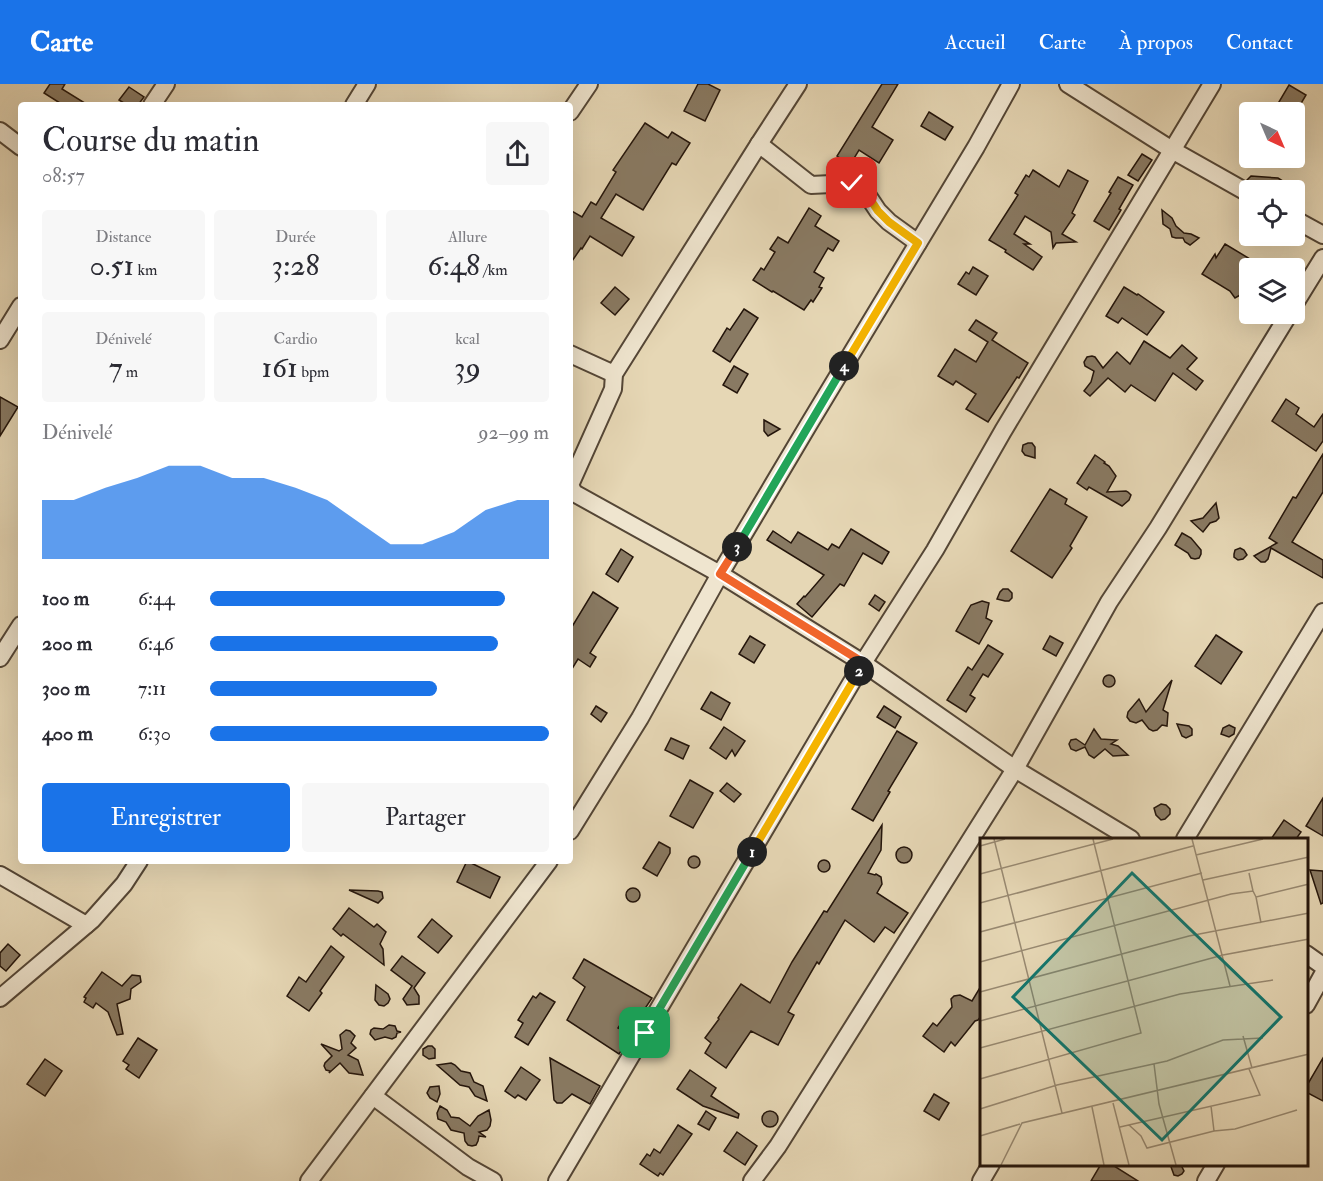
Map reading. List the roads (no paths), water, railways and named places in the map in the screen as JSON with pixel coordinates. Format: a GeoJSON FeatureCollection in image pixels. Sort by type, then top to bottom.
{"type":"FeatureCollection","features":[{"type":"Feature","properties":{"kind":"street"},"geometry":{"type":"LineString","coordinates":[[154,102],[166,84]]}},
{"type":"Feature","properties":{"kind":"street"},"geometry":{"type":"LineString","coordinates":[[356,102],[366,84]]}},
{"type":"Feature","properties":{"kind":"street"},"geometry":{"type":"LineString","coordinates":[[573,108],[589,84]]}},
{"type":"Feature","properties":{"kind":"street"},"geometry":{"type":"LineString","coordinates":[[573,478],[613,389],[614,374],[798,84]]}},
{"type":"Feature","properties":{"kind":"street"},"geometry":{"type":"LineString","coordinates":[[573,826],[640,718],[720,574],[976,147],[1011,84]]}},
{"type":"Feature","properties":{"kind":"street"},"geometry":{"type":"LineString","coordinates":[[1068,84],[1172,150],[1239,188]]}},
{"type":"Feature","properties":{"kind":"street"},"geometry":{"type":"LineString","coordinates":[[557,1181],[864,663],[935,550],[1212,84]]}},
{"type":"Feature","properties":{"kind":"street"},"geometry":{"type":"LineString","coordinates":[[0,131],[18,145]]}},
{"type":"Feature","properties":{"kind":"street"},"geometry":{"type":"LineString","coordinates":[[759,144],[811,184],[852,183],[864,190],[883,217],[918,243]]}},
{"type":"Feature","properties":{"kind":"street"},"geometry":{"type":"LineString","coordinates":[[1305,225],[1323,235]]}},
{"type":"Feature","properties":{"kind":"street"},"geometry":{"type":"LineString","coordinates":[[1305,287],[1323,258]]}},
{"type":"Feature","properties":{"kind":"street"},"geometry":{"type":"LineString","coordinates":[[0,340],[18,311]]}},
{"type":"Feature","properties":{"kind":"street"},"geometry":{"type":"LineString","coordinates":[[752,1181],[778,1146],[1015,769],[1109,602],[1158,528],[1283,324]]}},
{"type":"Feature","properties":{"kind":"street"},"geometry":{"type":"LineString","coordinates":[[573,355],[614,374]]}},
{"type":"Feature","properties":{"kind":"street"},"geometry":{"type":"LineString","coordinates":[[573,491],[720,574],[864,663],[1015,769],[1129,838]]}},
{"type":"Feature","properties":{"kind":"street"},"geometry":{"type":"LineString","coordinates":[[1186,838],[1323,612]]}},
{"type":"Feature","properties":{"kind":"street"},"geometry":{"type":"LineString","coordinates":[[0,658],[18,630]]}},
{"type":"Feature","properties":{"kind":"street"},"geometry":{"type":"LineString","coordinates":[[0,998],[86,925],[124,884],[137,864]]}},
{"type":"Feature","properties":{"kind":"street"},"geometry":{"type":"LineString","coordinates":[[309,1181],[547,864]]}},
{"type":"Feature","properties":{"kind":"street"},"geometry":{"type":"LineString","coordinates":[[0,875],[86,925]]}},
{"type":"Feature","properties":{"kind":"street"},"geometry":{"type":"LineString","coordinates":[[1308,955],[1323,966]]}},
{"type":"Feature","properties":{"kind":"street"},"geometry":{"type":"LineString","coordinates":[[1308,1001],[1323,974]]}},
{"type":"Feature","properties":{"kind":"street"},"geometry":{"type":"LineString","coordinates":[[373,1096],[468,1167],[493,1181]]}},
{"type":"Feature","properties":{"kind":"street"},"geometry":{"type":"LineString","coordinates":[[981,1181],[990,1166]]}},
{"type":"Feature","properties":{"kind":"street"},"geometry":{"type":"LineString","coordinates":[[1206,1181],[1215,1166]]}}]}
